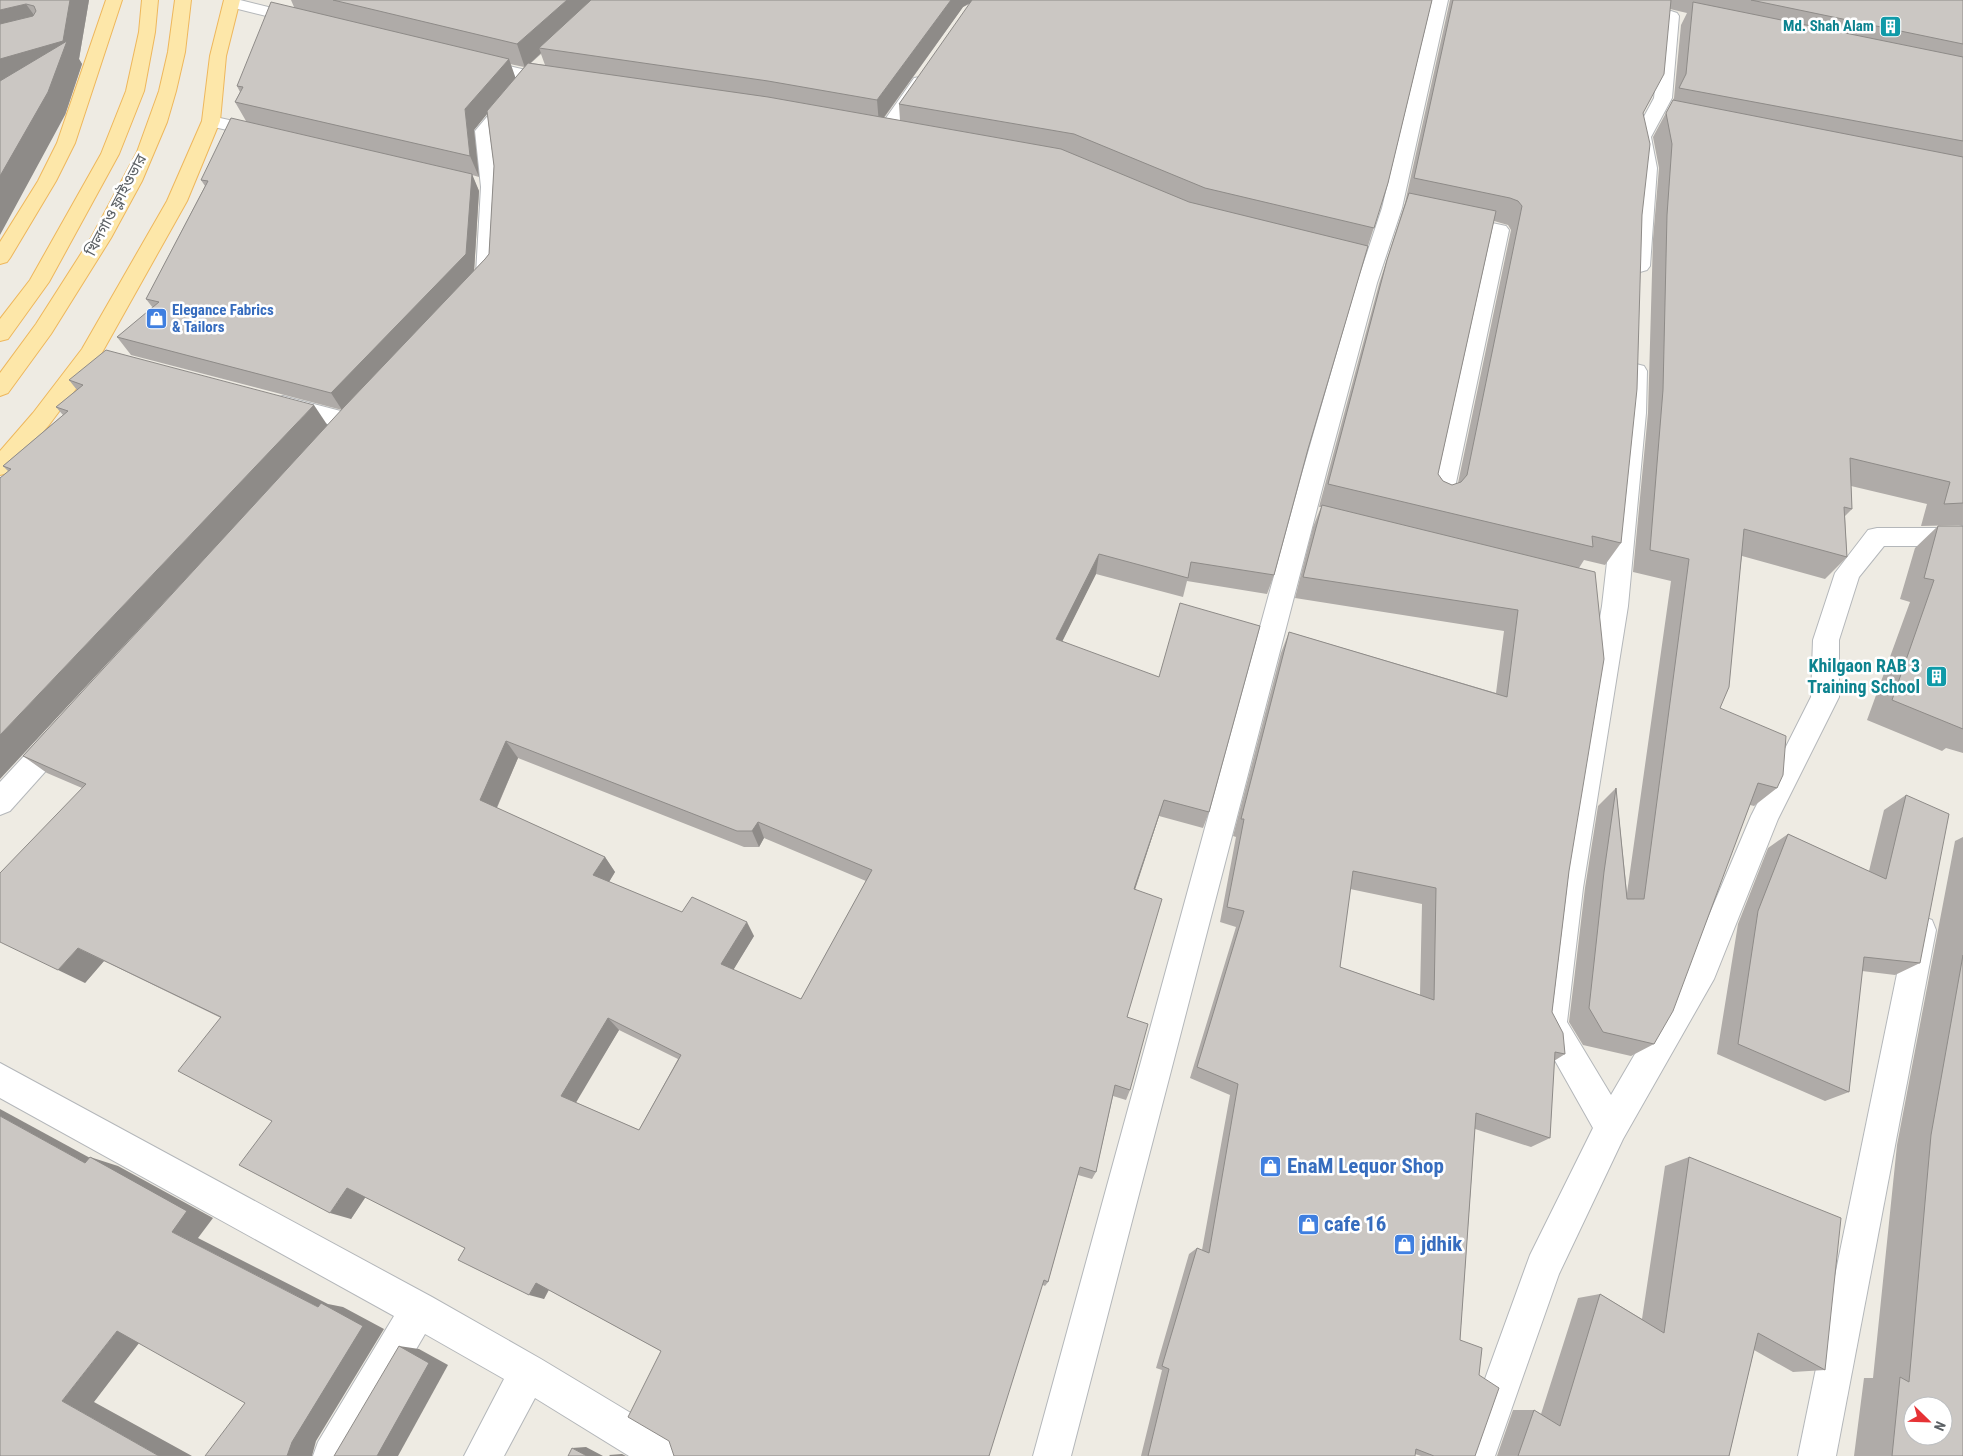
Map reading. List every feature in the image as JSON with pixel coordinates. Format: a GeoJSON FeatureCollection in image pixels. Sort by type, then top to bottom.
{"type":"FeatureCollection","features":[{"type":"Feature","properties":{"kind":"main road"},"geometry":{"type":"LineString","coordinates":[[0,258],[37,198],[66,143],[114,0]]}},
{"type":"Feature","properties":{"kind":"main road","name":"খিলগাও ফ্লাইওভার"},"geometry":{"type":"LineString","coordinates":[[0,334],[39,282],[110,154],[135,91],[147,32],[150,0]]}},
{"type":"Feature","properties":{"kind":"main road","name":"খিলগাও ফ্লাইওভার"},"geometry":{"type":"LineString","coordinates":[[0,388],[46,326],[78,276],[136,172],[154,132],[173,69],[183,0]]}},
{"type":"Feature","properties":{"kind":"main road"},"geometry":{"type":"LineString","coordinates":[[0,467],[41,419],[100,356],[177,201],[211,121],[218,56],[232,2]]}},
{"type":"Feature","properties":{"kind":"street"},"geometry":{"type":"LineString","coordinates":[[232,2],[318,24]]}},
{"type":"Feature","properties":{"kind":"street"},"geometry":{"type":"LineString","coordinates":[[1052,1456],[1313,516],[1364,259],[1402,210],[1432,8]]}},
{"type":"Feature","properties":{"kind":"street"},"geometry":{"type":"LineString","coordinates":[[1639,287],[1641,239],[1648,168],[1642,138],[1664,118],[1663,98],[1671,17]]}},
{"type":"Feature","properties":{"kind":"street"},"geometry":{"type":"LineString","coordinates":[[460,303],[486,275],[491,187],[484,131],[530,76],[550,57]]}},
{"type":"Feature","properties":{"kind":"street"},"geometry":{"type":"LineString","coordinates":[[463,59],[530,76],[570,81]]}},
{"type":"Feature","properties":{"kind":"street"},"geometry":{"type":"LineString","coordinates":[[885,132],[931,67]]}},
{"type":"Feature","properties":{"kind":"street"},"geometry":{"type":"LineString","coordinates":[[211,121],[279,137]]}},
{"type":"Feature","properties":{"kind":"street"},"geometry":{"type":"LineString","coordinates":[[866,129],[904,136]]}},
{"type":"Feature","properties":{"kind":"street"},"geometry":{"type":"LineString","coordinates":[[472,182],[491,187]]}},
{"type":"Feature","properties":{"kind":"street"},"geometry":{"type":"LineString","coordinates":[[1441,218],[1499,230],[1442,497]]}},
{"type":"Feature","properties":{"kind":"street"},"geometry":{"type":"LineString","coordinates":[[1611,1127],[1551,1025],[1607,588],[1635,412],[1637,345]]}},
{"type":"Feature","properties":{"kind":"street"},"geometry":{"type":"LineString","coordinates":[[262,399],[354,414],[314,458]]}},
{"type":"Feature","properties":{"kind":"street"},"geometry":{"type":"LineString","coordinates":[[1476,1456],[1543,1268],[1611,1127],[1703,968],[1765,816],[1825,697],[1826,640],[1848,573],[1877,538],[1955,537],[1963,535]]}},
{"type":"Feature","properties":{"kind":"street"},"geometry":{"type":"LineString","coordinates":[[0,802],[74,721]]}},
{"type":"Feature","properties":{"kind":"street"},"geometry":{"type":"LineString","coordinates":[[1817,1456],[1928,899]]}},
{"type":"Feature","properties":{"kind":"street"},"geometry":{"type":"LineString","coordinates":[[0,1080],[419,1310],[528,1372],[665,1456]]}},
{"type":"Feature","properties":{"kind":"street"},"geometry":{"type":"LineString","coordinates":[[332,1456],[419,1310]]}},
{"type":"Feature","properties":{"kind":"street"},"geometry":{"type":"LineString","coordinates":[[483,1456],[528,1372]]}},
{"type":"Feature","properties":{"kind":"building"},"geometry":{"type":"Polygon","coordinates":[[[0,0],[70,0],[63,41],[0,59],[0,24],[33,16],[36,11],[34,6],[26,4],[0,10],[0,0]]]}},
{"type":"Feature","properties":{"kind":"building"},"geometry":{"type":"Polygon","coordinates":[[[333,0],[567,0],[517,44],[333,0]]]}},
{"type":"Feature","properties":{"kind":"building"},"geometry":{"type":"Polygon","coordinates":[[[591,0],[951,0],[877,100],[768,81],[539,48],[591,0]]]}},
{"type":"Feature","properties":{"kind":"building"},"geometry":{"type":"Polygon","coordinates":[[[972,0],[1432,0],[1388,183],[1374,228],[1205,188],[1074,134],[899,104],[972,0]]]}},
{"type":"Feature","properties":{"kind":"building"},"geometry":{"type":"Polygon","coordinates":[[[1453,0],[1671,0],[1664,74],[1643,113],[1650,144],[1642,215],[1637,389],[1621,543],[1592,536],[1593,547],[1328,484],[1387,260],[1409,193],[1496,211],[1438,474],[1443,481],[1452,485],[1461,482],[1467,475],[1522,206],[1518,201],[1510,198],[1414,178],[1453,0]]]}},
{"type":"Feature","properties":{"kind":"building"},"geometry":{"type":"Polygon","coordinates":[[[1751,0],[1963,0],[1963,44],[1751,0]]]}},
{"type":"Feature","properties":{"kind":"building"},"geometry":{"type":"Polygon","coordinates":[[[271,2],[509,59],[465,109],[470,156],[235,102],[243,87],[237,86],[271,2]]]}},
{"type":"Feature","properties":{"kind":"building"},"geometry":{"type":"Polygon","coordinates":[[[1693,2],[1963,57],[1963,141],[1679,88],[1686,74],[1693,2]]]}},
{"type":"Feature","properties":{"kind":"building"},"geometry":{"type":"Polygon","coordinates":[[[67,41],[48,92],[0,176],[0,81],[67,41]]]}},
{"type":"Feature","properties":{"kind":"building"},"geometry":{"type":"Polygon","coordinates":[[[528,63],[768,97],[1061,149],[1189,202],[1368,246],[1308,449],[1274,575],[1191,562],[1188,578],[1099,554],[1056,639],[1159,677],[1180,603],[1260,626],[1209,812],[1164,800],[1134,889],[1162,899],[1127,1017],[1148,1024],[1130,1090],[1115,1085],[1096,1172],[1080,1167],[1048,1282],[1044,1280],[989,1456],[674,1456],[669,1441],[628,1417],[661,1351],[536,1283],[529,1295],[458,1260],[465,1248],[347,1188],[330,1213],[239,1165],[272,1121],[178,1071],[221,1017],[78,948],[58,970],[0,942],[0,873],[86,784],[23,756],[344,407],[489,254],[494,166],[487,111],[528,63]],[[506,741],[480,800],[605,857],[593,875],[682,912],[692,897],[747,922],[721,964],[801,999],[872,870],[758,822],[752,831],[737,831],[506,741]],[[608,1018],[561,1096],[639,1130],[681,1055],[608,1018]]]}},
{"type":"Feature","properties":{"kind":"building"},"geometry":{"type":"Polygon","coordinates":[[[1673,100],[1963,157],[1963,503],[1944,504],[1950,482],[1850,458],[1852,509],[1844,507],[1847,557],[1744,529],[1729,687],[1720,708],[1786,736],[1783,775],[1777,788],[1758,783],[1673,1011],[1654,1044],[1603,1032],[1589,1008],[1604,872],[1616,788],[1627,899],[1644,899],[1689,559],[1650,550],[1663,390],[1667,215],[1672,144],[1666,113],[1673,100]]]}},
{"type":"Feature","properties":{"kind":"building"},"geometry":{"type":"Polygon","coordinates":[[[231,118],[472,174],[466,254],[331,393],[117,337],[159,302],[146,299],[208,181],[201,180],[231,118]]]}},
{"type":"Feature","properties":{"kind":"building"},"geometry":{"type":"Polygon","coordinates":[[[106,350],[314,405],[0,735],[0,478],[11,469],[3,466],[68,411],[56,407],[83,385],[69,380],[106,350]]]}},
{"type":"Feature","properties":{"kind":"building"},"geometry":{"type":"Polygon","coordinates":[[[1322,505],[1595,572],[1604,659],[1569,871],[1552,1012],[1563,1033],[1565,1054],[1555,1052],[1550,1138],[1476,1113],[1460,1340],[1482,1348],[1479,1375],[1499,1388],[1475,1456],[1434,1456],[1416,1449],[1415,1456],[1148,1456],[1169,1369],[1162,1366],[1197,1248],[1209,1253],[1238,1084],[1197,1067],[1244,911],[1227,907],[1244,819],[1241,819],[1289,632],[1507,697],[1518,610],[1303,577],[1322,505]],[[1353,871],[1340,967],[1434,1000],[1436,888],[1353,871]]]}},
{"type":"Feature","properties":{"kind":"building","name":"Khilgaon RAB 3 Training School"},"geometry":{"type":"Polygon","coordinates":[[[1938,526],[1963,526],[1963,729],[1892,700],[1934,580],[1924,578],[1938,526]]]}},
{"type":"Feature","properties":{"kind":"building"},"geometry":{"type":"Polygon","coordinates":[[[1906,795],[1949,814],[1920,963],[1864,957],[1849,1092],[1738,1044],[1758,911],[1788,834],[1886,879],[1906,795]]]}},
{"type":"Feature","properties":{"kind":"building"},"geometry":{"type":"Polygon","coordinates":[[[1963,955],[1963,1456],[1892,1456],[1900,1377],[1909,1382],[1931,1135],[1963,955]]]}},
{"type":"Feature","properties":{"kind":"building"},"geometry":{"type":"Polygon","coordinates":[[[0,1116],[85,1163],[90,1157],[187,1211],[172,1232],[318,1307],[321,1303],[363,1326],[292,1442],[287,1456],[205,1456],[245,1403],[117,1331],[62,1401],[159,1456],[0,1456],[0,1116]]]}},
{"type":"Feature","properties":{"kind":"building"},"geometry":{"type":"Polygon","coordinates":[[[1689,1157],[1841,1218],[1825,1370],[1758,1333],[1729,1456],[1518,1456],[1534,1410],[1560,1426],[1600,1294],[1664,1333],[1689,1157]]]}},
{"type":"Feature","properties":{"kind":"building"},"geometry":{"type":"Polygon","coordinates":[[[399,1346],[429,1363],[377,1456],[334,1456],[399,1346]]]}},
{"type":"Feature","properties":{"kind":"building"},"geometry":{"type":"Polygon","coordinates":[[[572,1448],[587,1456],[568,1456],[572,1448]]]}},
{"type":"Feature","properties":{"kind":"place","name":"Md. Shah Alam"},"geometry":{"type":"Point","coordinates":[1890,26]}},
{"type":"Feature","properties":{"kind":"place","name":"Elegance Fabrics & Tailors"},"geometry":{"type":"Point","coordinates":[156,319]}},
{"type":"Feature","properties":{"kind":"place","name":"Khilgaon RAB 3 Training School"},"geometry":{"type":"Point","coordinates":[1936,676]}},
{"type":"Feature","properties":{"kind":"place","name":"EnaM Lequor Shop"},"geometry":{"type":"Point","coordinates":[1271,1166]}},
{"type":"Feature","properties":{"kind":"place","name":"cafe 16"},"geometry":{"type":"Point","coordinates":[1308,1224]}},
{"type":"Feature","properties":{"kind":"place","name":"jdhik"},"geometry":{"type":"Point","coordinates":[1405,1244]}}]}
